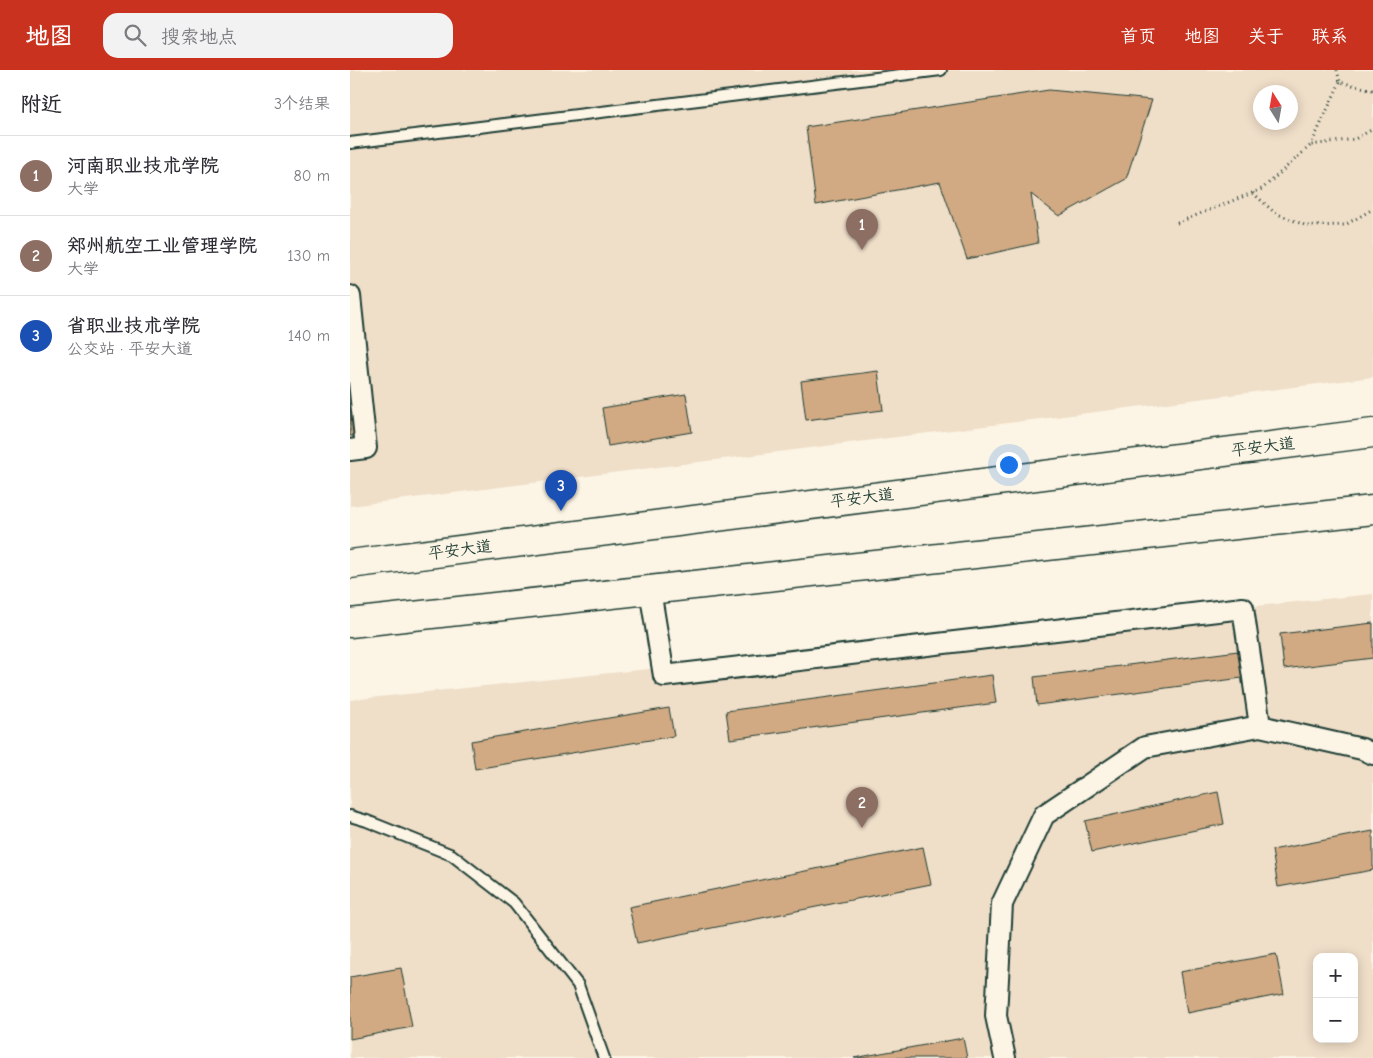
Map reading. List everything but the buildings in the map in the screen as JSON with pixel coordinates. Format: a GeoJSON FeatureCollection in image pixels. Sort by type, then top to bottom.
{"type":"FeatureCollection","features":[{"type":"Feature","properties":{"kind":"main road","name":"平安大道"},"geometry":{"type":"LineString","coordinates":[[350,564],[1373,433]]}},
{"type":"Feature","properties":{"kind":"main road"},"geometry":{"type":"LineString","coordinates":[[350,623],[1373,510]]}},
{"type":"Feature","properties":{"kind":"street"},"geometry":{"type":"LineString","coordinates":[[350,296],[353,351],[366,448],[350,450]]}},
{"type":"Feature","properties":{"kind":"street"},"geometry":{"type":"LineString","coordinates":[[650,590],[664,676],[1243,608],[1260,726]]}},
{"type":"Feature","properties":{"kind":"street"},"geometry":{"type":"LineString","coordinates":[[1005,1058],[996,1016],[1002,904],[1044,815],[1145,747],[1260,726],[1362,749],[1373,754]]}},
{"type":"Feature","properties":{"kind":"lane"},"geometry":{"type":"LineString","coordinates":[[350,143],[941,70]]}},
{"type":"Feature","properties":{"kind":"lane"},"geometry":{"type":"LineString","coordinates":[[350,816],[367,821],[452,856],[514,903],[578,985],[604,1058]]}},
{"type":"Feature","properties":{"kind":"path"},"geometry":{"type":"LineString","coordinates":[[1177,223],[1262,189],[1311,145],[1340,82],[1337,70]]}},
{"type":"Feature","properties":{"kind":"path"},"geometry":{"type":"LineString","coordinates":[[1340,82],[1373,90]]}},
{"type":"Feature","properties":{"kind":"path"},"geometry":{"type":"LineString","coordinates":[[1311,145],[1355,139],[1373,129]]}},
{"type":"Feature","properties":{"kind":"path"},"geometry":{"type":"LineString","coordinates":[[1253,193],[1275,213],[1307,226],[1345,225],[1373,209]]}},
{"type":"Feature","properties":{"kind":"shaded area"},"geometry":{"type":"Polygon","coordinates":[[[350,70],[1373,70],[1373,377],[350,506],[350,70]]]}},
{"type":"Feature","properties":{"kind":"shaded area"},"geometry":{"type":"Polygon","coordinates":[[[1373,594],[1373,1058],[350,1058],[350,700],[1373,594]]]}},
{"type":"Feature","properties":{"kind":"place","name":"河南职业技术学院"},"geometry":{"type":"Point","coordinates":[862,250]}},
{"type":"Feature","properties":{"kind":"place","name":"省职业技术学院"},"geometry":{"type":"Point","coordinates":[561,511]}},
{"type":"Feature","properties":{"kind":"place","name":"郑州航空工业管理学院"},"geometry":{"type":"Point","coordinates":[862,828]}}]}
